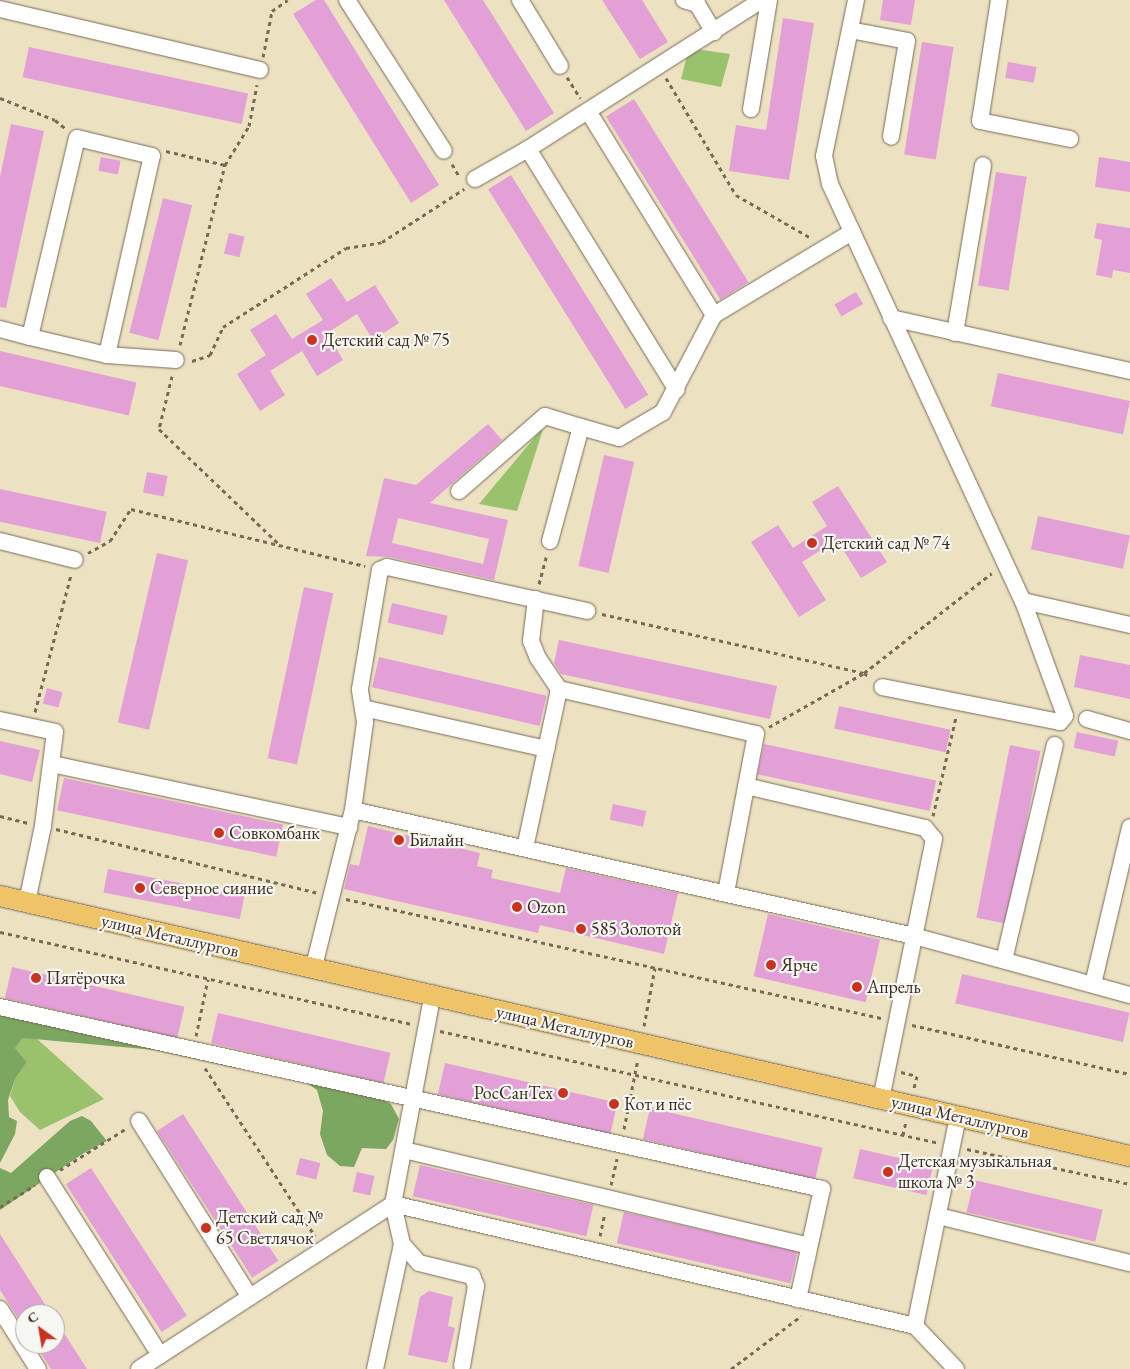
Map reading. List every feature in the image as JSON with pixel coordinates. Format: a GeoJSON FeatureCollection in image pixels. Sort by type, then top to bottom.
{"type":"FeatureCollection","features":[{"type":"Feature","properties":{"kind":"main road","name":"улица Металлургов"},"geometry":{"type":"LineString","coordinates":[[0,896],[313,970],[1130,1156]]}},
{"type":"Feature","properties":{"kind":"street"},"geometry":{"type":"LineString","coordinates":[[347,0],[444,151]]}},
{"type":"Feature","properties":{"kind":"street"},"geometry":{"type":"LineString","coordinates":[[520,0],[560,66]]}},
{"type":"Feature","properties":{"kind":"street"},"geometry":{"type":"LineString","coordinates":[[471,183],[528,149],[762,0]]}},
{"type":"Feature","properties":{"kind":"street"},"geometry":{"type":"LineString","coordinates":[[751,109],[768,0]]}},
{"type":"Feature","properties":{"kind":"street"},"geometry":{"type":"LineString","coordinates":[[856,0],[824,156],[830,184],[890,318],[1023,601],[1065,716],[1060,722],[882,687]]}},
{"type":"Feature","properties":{"kind":"street"},"geometry":{"type":"LineString","coordinates":[[998,0],[980,121],[1070,140]]}},
{"type":"Feature","properties":{"kind":"street"},"geometry":{"type":"LineString","coordinates":[[692,1],[714,32]]}},
{"type":"Feature","properties":{"kind":"street"},"geometry":{"type":"LineString","coordinates":[[0,9],[260,70]]}},
{"type":"Feature","properties":{"kind":"street"},"geometry":{"type":"LineString","coordinates":[[850,30],[907,41],[891,137]]}},
{"type":"Feature","properties":{"kind":"street"},"geometry":{"type":"LineString","coordinates":[[588,111],[714,315]]}},
{"type":"Feature","properties":{"kind":"street"},"geometry":{"type":"LineString","coordinates":[[30,337],[77,138],[152,156],[107,355]]}},
{"type":"Feature","properties":{"kind":"street"},"geometry":{"type":"LineString","coordinates":[[528,149],[677,390]]}},
{"type":"Feature","properties":{"kind":"street"},"geometry":{"type":"LineString","coordinates":[[955,333],[982,164]]}},
{"type":"Feature","properties":{"kind":"street"},"geometry":{"type":"LineString","coordinates":[[459,491],[545,416],[619,438],[663,412],[677,390],[714,315],[852,232]]}},
{"type":"Feature","properties":{"kind":"street"},"geometry":{"type":"LineString","coordinates":[[890,318],[1130,371]]}},
{"type":"Feature","properties":{"kind":"street"},"geometry":{"type":"LineString","coordinates":[[0,329],[107,355],[176,360]]}},
{"type":"Feature","properties":{"kind":"street"},"geometry":{"type":"LineString","coordinates":[[550,541],[581,427]]}},
{"type":"Feature","properties":{"kind":"street"},"geometry":{"type":"LineString","coordinates":[[0,541],[74,560]]}},
{"type":"Feature","properties":{"kind":"street"},"geometry":{"type":"LineString","coordinates":[[313,970],[353,810],[365,722],[360,689],[380,570],[388,567],[586,611]]}},
{"type":"Feature","properties":{"kind":"street"},"geometry":{"type":"LineString","coordinates":[[536,599],[531,641],[538,658],[559,689],[756,734],[726,893]]}},
{"type":"Feature","properties":{"kind":"street"},"geometry":{"type":"LineString","coordinates":[[1023,601],[1130,625]]}},
{"type":"Feature","properties":{"kind":"street"},"geometry":{"type":"LineString","coordinates":[[525,848],[559,689]]}},
{"type":"Feature","properties":{"kind":"street"},"geometry":{"type":"LineString","coordinates":[[363,708],[546,750]]}},
{"type":"Feature","properties":{"kind":"street"},"geometry":{"type":"LineString","coordinates":[[1087,719],[1130,731]]}},
{"type":"Feature","properties":{"kind":"street"},"geometry":{"type":"LineString","coordinates":[[0,720],[55,732],[43,826],[28,902]]}},
{"type":"Feature","properties":{"kind":"street"},"geometry":{"type":"LineString","coordinates":[[1004,960],[1055,745]]}},
{"type":"Feature","properties":{"kind":"street"},"geometry":{"type":"LineString","coordinates":[[52,764],[349,827]]}},
{"type":"Feature","properties":{"kind":"street"},"geometry":{"type":"LineString","coordinates":[[746,786],[925,828],[934,839],[881,1100]]}},
{"type":"Feature","properties":{"kind":"street"},"geometry":{"type":"LineString","coordinates":[[353,810],[914,936],[1130,994]]}},
{"type":"Feature","properties":{"kind":"street"},"geometry":{"type":"LineString","coordinates":[[1093,984],[1130,826]]}},
{"type":"Feature","properties":{"kind":"street"},"geometry":{"type":"LineString","coordinates":[[375,1369],[402,1244],[393,1204],[432,997]]}},
{"type":"Feature","properties":{"kind":"street"},"geometry":{"type":"LineString","coordinates":[[0,1008],[822,1189],[798,1299]]}},
{"type":"Feature","properties":{"kind":"street"},"geometry":{"type":"LineString","coordinates":[[915,1326],[958,1117]]}},
{"type":"Feature","properties":{"kind":"street"},"geometry":{"type":"LineString","coordinates":[[138,1120],[250,1297]]}},
{"type":"Feature","properties":{"kind":"street"},"geometry":{"type":"LineString","coordinates":[[404,1150],[809,1246]]}},
{"type":"Feature","properties":{"kind":"street"},"geometry":{"type":"LineString","coordinates":[[48,1177],[160,1355]]}},
{"type":"Feature","properties":{"kind":"street"},"geometry":{"type":"LineString","coordinates":[[139,1369],[393,1204],[915,1326],[956,1369]]}},
{"type":"Feature","properties":{"kind":"street"},"geometry":{"type":"LineString","coordinates":[[938,1216],[1130,1263]]}},
{"type":"Feature","properties":{"kind":"street"},"geometry":{"type":"LineString","coordinates":[[402,1244],[419,1263],[472,1276],[476,1286],[462,1366]]}},
{"type":"Feature","properties":{"kind":"street"},"geometry":{"type":"LineString","coordinates":[[0,1309],[38,1369]]}},
{"type":"Feature","properties":{"kind":"path"},"geometry":{"type":"LineString","coordinates":[[281,546],[158,429],[225,165],[249,126],[272,10],[288,0]]}},
{"type":"Feature","properties":{"kind":"path"},"geometry":{"type":"LineString","coordinates":[[560,66],[588,111]]}},
{"type":"Feature","properties":{"kind":"path"},"geometry":{"type":"LineString","coordinates":[[659,66],[736,195],[827,247]]}},
{"type":"Feature","properties":{"kind":"path"},"geometry":{"type":"LineString","coordinates":[[0,98],[55,120],[77,138]]}},
{"type":"Feature","properties":{"kind":"path"},"geometry":{"type":"LineString","coordinates":[[152,156],[163,150],[225,165]]}},
{"type":"Feature","properties":{"kind":"path"},"geometry":{"type":"LineString","coordinates":[[176,360],[196,362],[210,355],[223,327],[346,248],[382,242],[471,183],[444,151]]}},
{"type":"Feature","properties":{"kind":"path"},"geometry":{"type":"LineString","coordinates":[[32,727],[74,560],[110,541],[131,509],[380,570]]}},
{"type":"Feature","properties":{"kind":"path"},"geometry":{"type":"LineString","coordinates":[[536,599],[550,541]]}},
{"type":"Feature","properties":{"kind":"path"},"geometry":{"type":"LineString","coordinates":[[756,734],[864,673],[1005,563]]}},
{"type":"Feature","properties":{"kind":"path"},"geometry":{"type":"LineString","coordinates":[[586,611],[864,673]]}},
{"type":"Feature","properties":{"kind":"path"},"geometry":{"type":"LineString","coordinates":[[929,833],[959,702]]}},
{"type":"Feature","properties":{"kind":"path"},"geometry":{"type":"LineString","coordinates":[[0,816],[331,896],[1130,1074]]}},
{"type":"Feature","properties":{"kind":"path"},"geometry":{"type":"LineString","coordinates":[[0,932],[952,1146],[1130,1184]]}},
{"type":"Feature","properties":{"kind":"path"},"geometry":{"type":"LineString","coordinates":[[597,1252],[635,1075],[655,968]]}},
{"type":"Feature","properties":{"kind":"path"},"geometry":{"type":"LineString","coordinates":[[208,978],[193,1050],[323,1250]]}},
{"type":"Feature","properties":{"kind":"path"},"geometry":{"type":"LineString","coordinates":[[895,1071],[917,1076],[903,1135]]}},
{"type":"Feature","properties":{"kind":"path"},"geometry":{"type":"LineString","coordinates":[[0,1207],[138,1120]]}},
{"type":"Feature","properties":{"kind":"path"},"geometry":{"type":"LineString","coordinates":[[731,1369],[817,1303]]}},
{"type":"Feature","properties":{"kind":"green space"},"geometry":{"type":"Polygon","coordinates":[[[689,48],[730,54],[721,87],[681,79],[689,48]]]}},
{"type":"Feature","properties":{"kind":"green space"},"geometry":{"type":"Polygon","coordinates":[[[544,426],[517,511],[479,504],[544,426]]]}},
{"type":"Feature","properties":{"kind":"green space"},"geometry":{"type":"Polygon","coordinates":[[[0,1004],[367,1081],[367,1091],[391,1104],[399,1119],[393,1140],[386,1149],[362,1148],[354,1167],[340,1166],[327,1155],[320,1134],[323,1111],[317,1090],[295,1075],[274,1069],[236,1068],[155,1050],[23,1038],[15,1048],[27,1062],[15,1079],[8,1100],[9,1117],[17,1121],[15,1134],[0,1163],[0,1004]]]}},
{"type":"Feature","properties":{"kind":"green space"},"geometry":{"type":"Polygon","coordinates":[[[23,1038],[36,1038],[104,1099],[40,1130],[20,1112],[10,1096],[15,1079],[27,1062],[15,1048],[23,1038]]]}},
{"type":"Feature","properties":{"kind":"green space"},"geometry":{"type":"Polygon","coordinates":[[[82,1116],[91,1121],[107,1141],[84,1153],[0,1210],[0,1168],[11,1173],[70,1121],[82,1116]]]}},
{"type":"Feature","properties":{"kind":"building"},"geometry":{"type":"Polygon","coordinates":[[[316,0],[324,0],[439,185],[411,203],[293,14],[316,0]]]}},
{"type":"Feature","properties":{"kind":"building"},"geometry":{"type":"Polygon","coordinates":[[[444,0],[483,0],[554,113],[526,131],[444,0]]]}},
{"type":"Feature","properties":{"kind":"building"},"geometry":{"type":"Polygon","coordinates":[[[602,0],[642,0],[668,42],[640,59],[602,0]]]}},
{"type":"Feature","properties":{"kind":"building"},"geometry":{"type":"Polygon","coordinates":[[[883,0],[915,0],[911,25],[880,20],[883,0]]]}},
{"type":"Feature","properties":{"kind":"building"},"geometry":{"type":"Polygon","coordinates":[[[783,18],[814,23],[789,180],[729,171],[736,125],[766,130],[783,18]]]}},
{"type":"Feature","properties":{"kind":"building"},"geometry":{"type":"Polygon","coordinates":[[[922,42],[954,47],[936,160],[904,155],[922,42]]]}},
{"type":"Feature","properties":{"kind":"building"},"geometry":{"type":"Polygon","coordinates":[[[29,47],[248,94],[242,124],[23,77],[29,47]]]}},
{"type":"Feature","properties":{"kind":"building"},"geometry":{"type":"Polygon","coordinates":[[[1008,62],[1037,67],[1034,83],[1005,78],[1008,62]]]}},
{"type":"Feature","properties":{"kind":"building"},"geometry":{"type":"Polygon","coordinates":[[[634,99],[748,282],[720,300],[606,116],[634,99]]]}},
{"type":"Feature","properties":{"kind":"building"},"geometry":{"type":"Polygon","coordinates":[[[11,124],[44,131],[6,308],[0,307],[0,177],[11,124]]]}},
{"type":"Feature","properties":{"kind":"building"},"geometry":{"type":"Polygon","coordinates":[[[101,157],[121,161],[118,175],[98,171],[101,157]]]}},
{"type":"Feature","properties":{"kind":"building"},"geometry":{"type":"Polygon","coordinates":[[[1099,157],[1130,162],[1130,192],[1095,187],[1099,157]]]}},
{"type":"Feature","properties":{"kind":"building"},"geometry":{"type":"Polygon","coordinates":[[[996,172],[1027,177],[1009,290],[978,286],[996,172]]]}},
{"type":"Feature","properties":{"kind":"building"},"geometry":{"type":"Polygon","coordinates":[[[511,175],[648,395],[625,409],[488,189],[511,175]]]}},
{"type":"Feature","properties":{"kind":"building"},"geometry":{"type":"Polygon","coordinates":[[[163,198],[192,205],[158,340],[129,333],[163,198]]]}},
{"type":"Feature","properties":{"kind":"building"},"geometry":{"type":"Polygon","coordinates":[[[1097,223],[1130,228],[1130,273],[1113,270],[1112,278],[1096,275],[1102,240],[1094,238],[1097,223]]]}},
{"type":"Feature","properties":{"kind":"building"},"geometry":{"type":"Polygon","coordinates":[[[229,233],[245,237],[239,257],[224,253],[229,233]]]}},
{"type":"Feature","properties":{"kind":"building"},"geometry":{"type":"Polygon","coordinates":[[[331,278],[347,302],[375,285],[399,323],[373,340],[357,314],[327,333],[343,360],[317,376],[302,351],[270,371],[285,395],[260,411],[237,374],[266,355],[250,330],[276,314],[292,339],[323,320],[306,294],[331,278]]]}},
{"type":"Feature","properties":{"kind":"building"},"geometry":{"type":"Polygon","coordinates":[[[856,292],[863,304],[841,317],[834,304],[856,292]]]}},
{"type":"Feature","properties":{"kind":"building"},"geometry":{"type":"Polygon","coordinates":[[[0,351],[136,382],[129,416],[0,386],[0,351]]]}},
{"type":"Feature","properties":{"kind":"building"},"geometry":{"type":"Polygon","coordinates":[[[998,373],[1130,401],[1123,434],[991,406],[998,373]]]}},
{"type":"Feature","properties":{"kind":"building"},"geometry":{"type":"Polygon","coordinates":[[[488,424],[502,440],[430,503],[508,520],[494,580],[389,557],[366,556],[384,478],[416,485],[488,424]],[[398,518],[392,543],[483,564],[489,539],[398,518]]]}},
{"type":"Feature","properties":{"kind":"building"},"geometry":{"type":"Polygon","coordinates":[[[604,455],[634,462],[609,573],[578,566],[604,455]]]}},
{"type":"Feature","properties":{"kind":"building"},"geometry":{"type":"Polygon","coordinates":[[[147,472],[168,476],[164,497],[143,493],[147,472]]]}},
{"type":"Feature","properties":{"kind":"building"},"geometry":{"type":"Polygon","coordinates":[[[838,486],[887,562],[861,578],[837,540],[802,562],[826,600],[799,617],[751,542],[778,525],[793,548],[827,526],[812,502],[838,486]]]}},
{"type":"Feature","properties":{"kind":"building"},"geometry":{"type":"Polygon","coordinates":[[[0,489],[107,512],[100,543],[0,522],[0,489]]]}},
{"type":"Feature","properties":{"kind":"building"},"geometry":{"type":"Polygon","coordinates":[[[1038,516],[1130,536],[1123,569],[1031,549],[1038,516]]]}},
{"type":"Feature","properties":{"kind":"building"},"geometry":{"type":"Polygon","coordinates":[[[157,553],[188,560],[149,730],[118,723],[157,553]]]}},
{"type":"Feature","properties":{"kind":"building"},"geometry":{"type":"Polygon","coordinates":[[[304,587],[333,593],[297,764],[268,758],[304,587]]]}},
{"type":"Feature","properties":{"kind":"building"},"geometry":{"type":"Polygon","coordinates":[[[392,603],[448,616],[443,635],[388,622],[392,603]]]}},
{"type":"Feature","properties":{"kind":"building"},"geometry":{"type":"Polygon","coordinates":[[[559,640],[777,686],[770,719],[561,674],[554,663],[559,640]]]}},
{"type":"Feature","properties":{"kind":"building"},"geometry":{"type":"Polygon","coordinates":[[[1080,655],[1130,665],[1130,699],[1074,687],[1080,655]]]}},
{"type":"Feature","properties":{"kind":"building"},"geometry":{"type":"Polygon","coordinates":[[[379,657],[547,696],[540,726],[372,687],[379,657]]]}},
{"type":"Feature","properties":{"kind":"building"},"geometry":{"type":"Polygon","coordinates":[[[47,688],[62,692],[58,708],[43,703],[47,688]]]}},
{"type":"Feature","properties":{"kind":"building"},"geometry":{"type":"Polygon","coordinates":[[[839,706],[951,730],[946,752],[834,728],[839,706]]]}},
{"type":"Feature","properties":{"kind":"building"},"geometry":{"type":"Polygon","coordinates":[[[1077,732],[1118,741],[1115,756],[1074,748],[1077,732]]]}},
{"type":"Feature","properties":{"kind":"building"},"geometry":{"type":"Polygon","coordinates":[[[0,741],[40,750],[32,782],[0,774],[0,741]]]}},
{"type":"Feature","properties":{"kind":"building"},"geometry":{"type":"Polygon","coordinates":[[[764,744],[936,781],[930,811],[758,774],[764,744]]]}},
{"type":"Feature","properties":{"kind":"building"},"geometry":{"type":"Polygon","coordinates":[[[1010,745],[1040,751],[1007,924],[976,918],[1010,745]]]}},
{"type":"Feature","properties":{"kind":"building"},"geometry":{"type":"Polygon","coordinates":[[[64,778],[283,825],[276,857],[57,810],[64,778]]]}},
{"type":"Feature","properties":{"kind":"building"},"geometry":{"type":"Polygon","coordinates":[[[613,804],[646,811],[643,827],[610,820],[613,804]]]}},
{"type":"Feature","properties":{"kind":"building"},"geometry":{"type":"Polygon","coordinates":[[[368,826],[480,853],[477,866],[493,870],[491,878],[560,893],[566,868],[678,893],[664,954],[540,925],[538,933],[344,889],[350,864],[359,866],[368,826]]]}},
{"type":"Feature","properties":{"kind":"building"},"geometry":{"type":"Polygon","coordinates":[[[108,869],[244,896],[240,919],[103,893],[108,869]]]}},
{"type":"Feature","properties":{"kind":"building"},"geometry":{"type":"Polygon","coordinates":[[[768,914],[880,940],[866,1002],[754,976],[768,914]]]}},
{"type":"Feature","properties":{"kind":"building"},"geometry":{"type":"Polygon","coordinates":[[[12,967],[184,1007],[177,1038],[5,998],[12,967]]]}},
{"type":"Feature","properties":{"kind":"building"},"geometry":{"type":"Polygon","coordinates":[[[962,974],[1130,1013],[1123,1042],[955,1003],[962,974]]]}},
{"type":"Feature","properties":{"kind":"building"},"geometry":{"type":"Polygon","coordinates":[[[218,1013],[390,1053],[383,1083],[211,1043],[218,1013]]]}},
{"type":"Feature","properties":{"kind":"building"},"geometry":{"type":"Polygon","coordinates":[[[445,1063],[617,1103],[610,1134],[438,1094],[445,1063]]]}},
{"type":"Feature","properties":{"kind":"building"},"geometry":{"type":"Polygon","coordinates":[[[650,1108],[822,1148],[815,1179],[643,1139],[650,1108]]]}},
{"type":"Feature","properties":{"kind":"building"},"geometry":{"type":"Polygon","coordinates":[[[183,1114],[278,1261],[252,1278],[157,1131],[183,1114]]]}},
{"type":"Feature","properties":{"kind":"building"},"geometry":{"type":"Polygon","coordinates":[[[860,1149],[933,1166],[926,1195],[853,1178],[860,1149]]]}},
{"type":"Feature","properties":{"kind":"building"},"geometry":{"type":"Polygon","coordinates":[[[300,1158],[320,1163],[316,1180],[296,1174],[300,1158]]]}},
{"type":"Feature","properties":{"kind":"building"},"geometry":{"type":"Polygon","coordinates":[[[420,1165],[593,1205],[586,1236],[413,1196],[420,1165]]]}},
{"type":"Feature","properties":{"kind":"building"},"geometry":{"type":"Polygon","coordinates":[[[91,1168],[187,1316],[162,1332],[66,1184],[91,1168]]]}},
{"type":"Feature","properties":{"kind":"building"},"geometry":{"type":"Polygon","coordinates":[[[357,1172],[375,1176],[370,1196],[353,1191],[357,1172]]]}},
{"type":"Feature","properties":{"kind":"building"},"geometry":{"type":"Polygon","coordinates":[[[974,1180],[1103,1210],[1095,1242],[967,1212],[974,1180]]]}},
{"type":"Feature","properties":{"kind":"building"},"geometry":{"type":"Polygon","coordinates":[[[624,1212],[797,1252],[790,1283],[617,1243],[624,1212]]]}},
{"type":"Feature","properties":{"kind":"building"},"geometry":{"type":"Polygon","coordinates":[[[0,1234],[45,1304],[15,1304],[15,1313],[0,1290],[0,1234]]]}},
{"type":"Feature","properties":{"kind":"building"},"geometry":{"type":"Polygon","coordinates":[[[429,1291],[453,1297],[448,1326],[455,1328],[447,1363],[408,1355],[420,1297],[429,1291]]]}},
{"type":"Feature","properties":{"kind":"building"},"geometry":{"type":"Polygon","coordinates":[[[65,1335],[87,1369],[51,1369],[41,1354],[65,1354],[65,1335]]]}},
{"type":"Feature","properties":{"kind":"place","name":"Детский сад № 75"},"geometry":{"type":"Point","coordinates":[312,340]}},
{"type":"Feature","properties":{"kind":"place","name":"Детский сад № 74"},"geometry":{"type":"Point","coordinates":[812,543]}},
{"type":"Feature","properties":{"kind":"place","name":"Совкомбанк"},"geometry":{"type":"Point","coordinates":[219,833]}},
{"type":"Feature","properties":{"kind":"place","name":"Билайн"},"geometry":{"type":"Point","coordinates":[399,840]}},
{"type":"Feature","properties":{"kind":"place","name":"Северное сияние"},"geometry":{"type":"Point","coordinates":[140,888]}},
{"type":"Feature","properties":{"kind":"place","name":"Ozon"},"geometry":{"type":"Point","coordinates":[517,907]}},
{"type":"Feature","properties":{"kind":"place","name":"585 Золотой"},"geometry":{"type":"Point","coordinates":[581,929]}},
{"type":"Feature","properties":{"kind":"place","name":"Ярче"},"geometry":{"type":"Point","coordinates":[771,965]}},
{"type":"Feature","properties":{"kind":"place","name":"Пятёрочка"},"geometry":{"type":"Point","coordinates":[36,978]}},
{"type":"Feature","properties":{"kind":"place","name":"Апрель"},"geometry":{"type":"Point","coordinates":[857,987]}},
{"type":"Feature","properties":{"kind":"place","name":"РосСанТех"},"geometry":{"type":"Point","coordinates":[563,1093]}},
{"type":"Feature","properties":{"kind":"place","name":"Кот и пёс"},"geometry":{"type":"Point","coordinates":[614,1104]}},
{"type":"Feature","properties":{"kind":"place","name":"Детская музыкальная школа № 3"},"geometry":{"type":"Point","coordinates":[888,1172]}},
{"type":"Feature","properties":{"kind":"place","name":"Детский сад № 65 Светлячок"},"geometry":{"type":"Point","coordinates":[206,1228]}}]}
